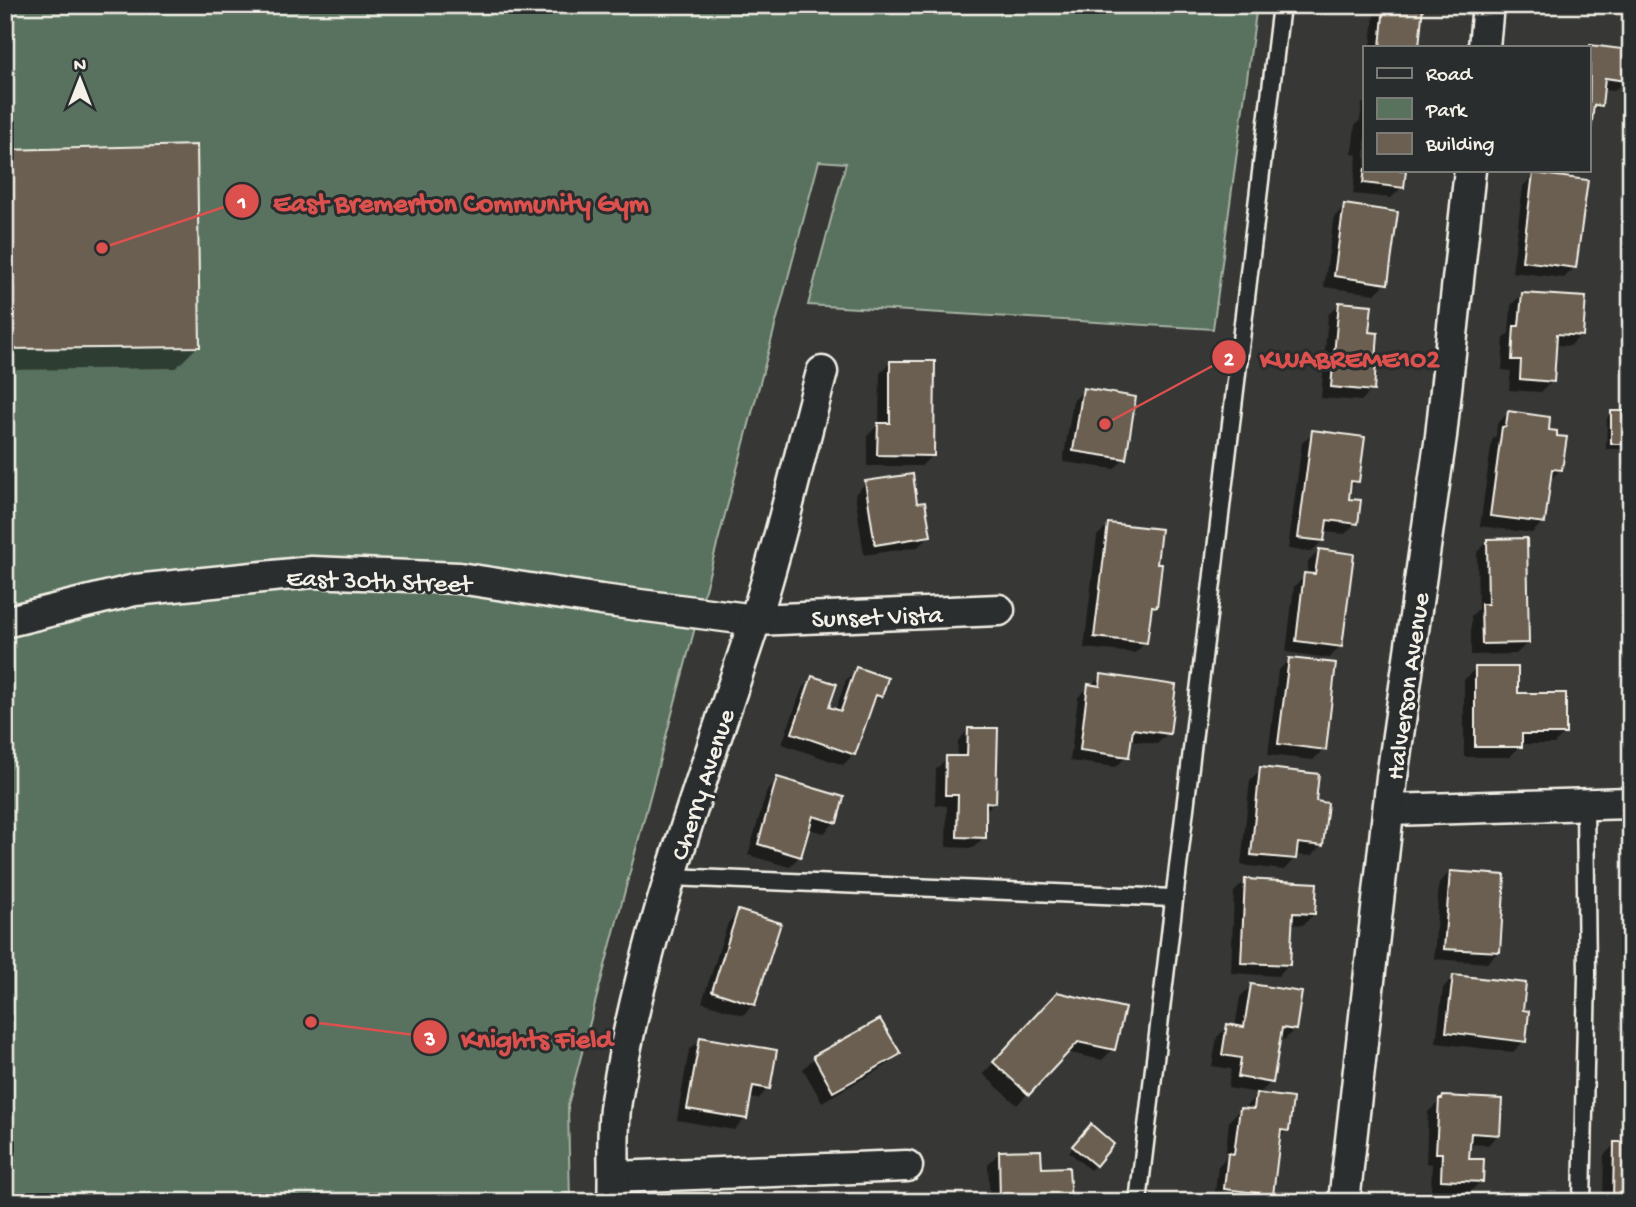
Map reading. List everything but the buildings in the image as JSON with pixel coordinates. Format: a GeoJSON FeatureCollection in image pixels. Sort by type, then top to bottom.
{"type":"FeatureCollection","features":[{"type":"Feature","properties":{"kind":"street"},"geometry":{"type":"LineString","coordinates":[[1484,46],[1488,5]]}},
{"type":"Feature","properties":{"kind":"street","name":"Halverson Avenue"},"geometry":{"type":"LineString","coordinates":[[1344,1202],[1389,810],[1441,436],[1470,172]]}},
{"type":"Feature","properties":{"kind":"street","name":"Cherry Avenue"},"geometry":{"type":"LineString","coordinates":[[614,1189],[615,1104],[638,988],[671,877],[755,620],[783,525],[822,372]]}},
{"type":"Feature","properties":{"kind":"street","name":"East 30th Street"},"geometry":{"type":"LineString","coordinates":[[5,622],[135,590],[312,572],[459,578],[755,620]]}},
{"type":"Feature","properties":{"kind":"street","name":"Sunset Vista"},"geometry":{"type":"LineString","coordinates":[[755,620],[999,610]]}},
{"type":"Feature","properties":{"kind":"street"},"geometry":{"type":"LineString","coordinates":[[1389,810],[1631,803]]}},
{"type":"Feature","properties":{"kind":"street"},"geometry":{"type":"LineString","coordinates":[[614,1189],[907,1166]]}},
{"type":"Feature","properties":{"kind":"lane"},"geometry":{"type":"LineString","coordinates":[[1138,1202],[1280,5]]}},
{"type":"Feature","properties":{"kind":"lane"},"geometry":{"type":"LineString","coordinates":[[1583,1202],[1588,952],[1585,804]]}},
{"type":"Feature","properties":{"kind":"lane"},"geometry":{"type":"LineString","coordinates":[[671,877],[1173,898]]}},
{"type":"Feature","properties":{"kind":"green space"},"geometry":{"type":"Polygon","coordinates":[[[5,5],[1257,5],[1213,329],[808,305],[846,163],[819,161],[568,1105],[570,1202],[5,1202],[5,5]]]}},
{"type":"Feature","properties":{"kind":"place","name":"East Bremerton Community Gym"},"geometry":{"type":"Point","coordinates":[102,248]}},
{"type":"Feature","properties":{"kind":"place","name":"KWABREME102"},"geometry":{"type":"Point","coordinates":[1105,424]}},
{"type":"Feature","properties":{"kind":"place","name":"Knights Field"},"geometry":{"type":"Point","coordinates":[311,1022]}}]}
